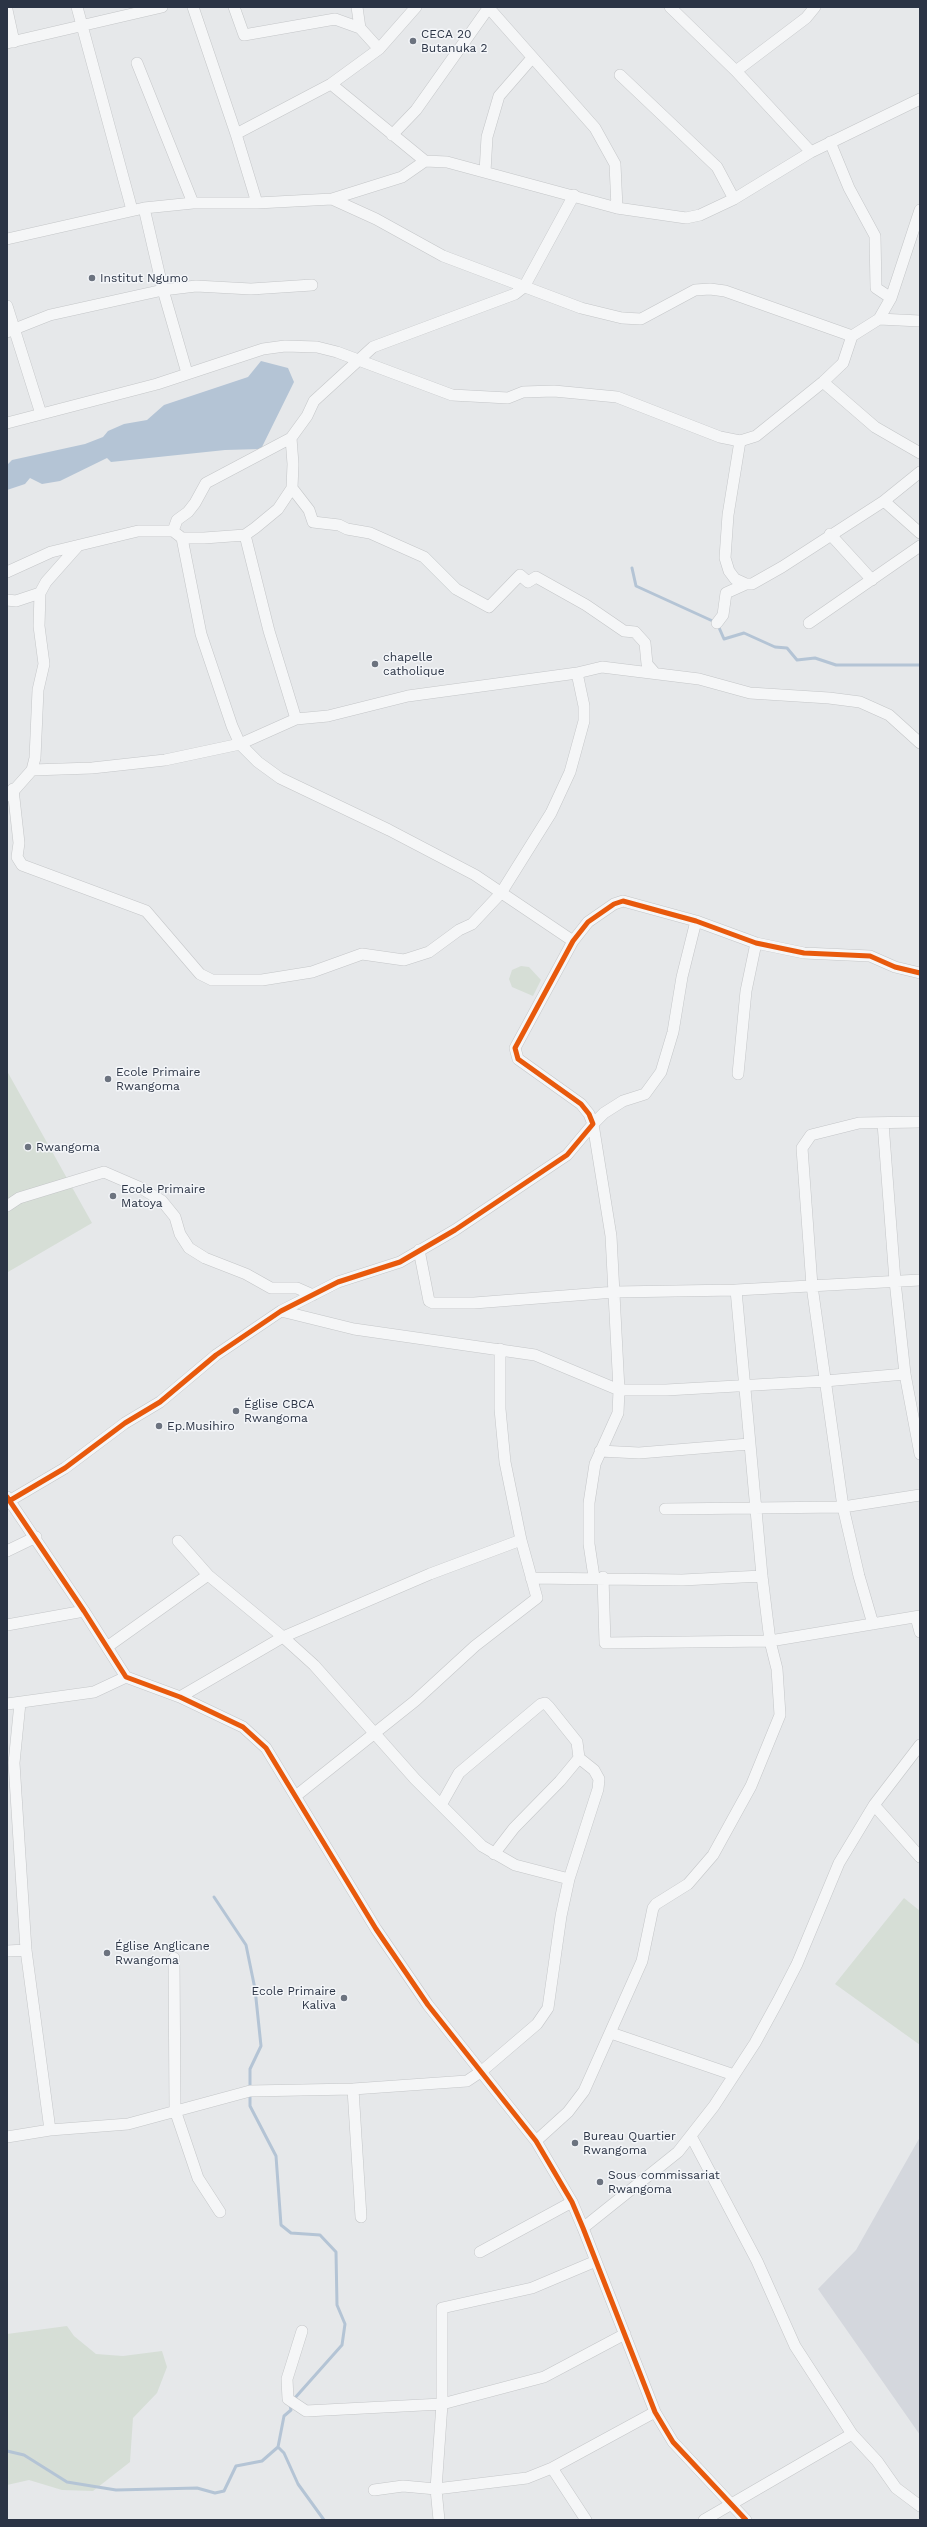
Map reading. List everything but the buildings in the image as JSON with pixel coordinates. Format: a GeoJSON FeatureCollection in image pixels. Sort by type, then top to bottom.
{"type":"FeatureCollection","features":[{"type":"Feature","properties":{"kind":"street"},"geometry":{"type":"LineString","coordinates":[[77,7],[81,27],[132,210]]}},
{"type":"Feature","properties":{"kind":"street"},"geometry":{"type":"LineString","coordinates":[[7,10],[10,42],[81,27],[162,7]]}},
{"type":"Feature","properties":{"kind":"street"},"geometry":{"type":"LineString","coordinates":[[193,7],[236,134],[257,203]]}},
{"type":"Feature","properties":{"kind":"street"},"geometry":{"type":"LineString","coordinates":[[234,7],[244,35],[335,19],[360,28],[379,49]]}},
{"type":"Feature","properties":{"kind":"street"},"geometry":{"type":"LineString","coordinates":[[357,7],[360,28]]}},
{"type":"Feature","properties":{"kind":"street"},"geometry":{"type":"LineString","coordinates":[[236,134],[330,84],[379,49],[416,7]]}},
{"type":"Feature","properties":{"kind":"street"},"geometry":{"type":"LineString","coordinates":[[392,135],[416,110],[488,7],[595,128],[614,164],[617,208]]}},
{"type":"Feature","properties":{"kind":"street"},"geometry":{"type":"LineString","coordinates":[[671,7],[736,71],[811,152]]}},
{"type":"Feature","properties":{"kind":"street"},"geometry":{"type":"LineString","coordinates":[[736,71],[806,18],[815,7]]}},
{"type":"Feature","properties":{"kind":"street"},"geometry":{"type":"LineString","coordinates":[[485,172],[487,137],[499,96],[532,58]]}},
{"type":"Feature","properties":{"kind":"street"},"geometry":{"type":"LineString","coordinates":[[137,63],[193,203]]}},
{"type":"Feature","properties":{"kind":"street"},"geometry":{"type":"LineString","coordinates":[[620,75],[717,167],[734,199]]}},
{"type":"Feature","properties":{"kind":"street"},"geometry":{"type":"LineString","coordinates":[[330,84],[425,161],[447,162],[574,195],[617,208],[686,218],[700,215],[734,199],[811,152],[920,99]]}},
{"type":"Feature","properties":{"kind":"street"},"geometry":{"type":"LineString","coordinates":[[830,142],[849,188],[875,236],[876,288],[891,298]]}},
{"type":"Feature","properties":{"kind":"street"},"geometry":{"type":"LineString","coordinates":[[7,239],[144,208],[193,203],[257,203],[332,199],[402,177],[425,161]]}},
{"type":"Feature","properties":{"kind":"street"},"geometry":{"type":"LineString","coordinates":[[573,941],[475,875],[443,857],[280,778],[258,762],[240,744],[232,726],[201,634],[177,534],[177,520],[188,512],[196,503],[206,483],[231,468],[291,438],[307,416],[314,401],[341,375],[349,371],[357,360],[373,347],[515,294],[524,287],[574,195]]}},
{"type":"Feature","properties":{"kind":"street"},"geometry":{"type":"LineString","coordinates":[[332,199],[376,219],[443,256],[581,308],[622,318],[641,319],[695,290],[725,291],[852,336]]}},
{"type":"Feature","properties":{"kind":"street"},"geometry":{"type":"LineString","coordinates":[[144,208],[163,290],[187,374]]}},
{"type":"Feature","properties":{"kind":"street"},"geometry":{"type":"LineString","coordinates":[[7,423],[157,384],[264,349],[285,346],[317,347],[452,395],[508,398],[523,392],[554,391],[617,397],[720,437],[740,441],[756,436],[823,382],[843,363],[852,336],[879,319],[891,298],[919,215]]}},
{"type":"Feature","properties":{"kind":"street"},"geometry":{"type":"LineString","coordinates":[[10,331],[50,316],[163,290],[196,286],[251,289],[312,285]]}},
{"type":"Feature","properties":{"kind":"street"},"geometry":{"type":"LineString","coordinates":[[7,306],[10,331],[41,414]]}},
{"type":"Feature","properties":{"kind":"street"},"geometry":{"type":"LineString","coordinates":[[879,319],[920,322]]}},
{"type":"Feature","properties":{"kind":"street"},"geometry":{"type":"LineString","coordinates":[[823,382],[874,427],[920,453]]}},
{"type":"Feature","properties":{"kind":"street"},"geometry":{"type":"LineString","coordinates":[[7,572],[51,552],[77,547],[138,531],[177,534],[245,535],[278,509],[292,488],[294,464],[291,438]]}},
{"type":"Feature","properties":{"kind":"street"},"geometry":{"type":"LineString","coordinates":[[740,441],[728,515],[726,558],[729,571],[735,579],[746,584]]}},
{"type":"Feature","properties":{"kind":"street"},"geometry":{"type":"LineString","coordinates":[[716,623],[723,615],[726,593],[746,584],[752,584],[782,567],[830,534],[884,501],[920,472]]}},
{"type":"Feature","properties":{"kind":"street"},"geometry":{"type":"LineString","coordinates":[[292,488],[309,510],[313,522],[339,524],[347,529],[370,533],[424,557],[456,589],[489,608],[493,606],[514,580],[520,575],[528,582],[536,577],[586,605],[624,632],[635,632],[644,643],[647,664],[654,672]]}},
{"type":"Feature","properties":{"kind":"street"},"geometry":{"type":"LineString","coordinates":[[884,501],[920,533]]}},
{"type":"Feature","properties":{"kind":"street"},"geometry":{"type":"LineString","coordinates":[[830,534],[872,580]]}},
{"type":"Feature","properties":{"kind":"street"},"geometry":{"type":"LineString","coordinates":[[245,535],[269,631],[296,719]]}},
{"type":"Feature","properties":{"kind":"street"},"geometry":{"type":"LineString","coordinates":[[809,623],[920,546]]}},
{"type":"Feature","properties":{"kind":"street"},"geometry":{"type":"LineString","coordinates":[[7,800],[13,790],[32,770],[35,758],[38,690],[44,664],[39,626],[40,593],[46,582],[77,547]]}},
{"type":"Feature","properties":{"kind":"street"},"geometry":{"type":"LineString","coordinates":[[7,600],[16,600],[40,593]]}},
{"type":"Feature","properties":{"kind":"street"},"geometry":{"type":"LineString","coordinates":[[32,770],[92,768],[166,760],[240,744],[296,719],[328,716],[408,696],[577,673],[602,667],[654,672],[700,679],[750,693],[828,698],[860,702],[889,715],[920,743]]}},
{"type":"Feature","properties":{"kind":"street"},"geometry":{"type":"LineString","coordinates":[[13,790],[19,843],[17,857],[22,865],[146,911],[200,974],[212,980],[262,980],[312,972],[362,954],[404,960],[430,952],[459,930],[472,924],[501,893],[551,813],[570,772],[584,721],[584,706],[577,673]]}},
{"type":"Feature","properties":{"kind":"street"},"geometry":{"type":"LineString","coordinates":[[920,973],[894,968],[870,956],[804,954],[756,943],[696,921],[623,901],[614,904],[588,922],[573,941],[515,1048],[518,1059],[581,1104],[593,1124],[611,1236],[619,1390],[618,1413],[600,1451],[589,1503],[589,1544],[598,1577],[605,1643],[770,1641],[918,1617],[920,1632]]}},
{"type":"Feature","properties":{"kind":"street"},"geometry":{"type":"LineString","coordinates":[[696,921],[682,977],[673,1032],[661,1072],[645,1094],[623,1101],[604,1113],[567,1155],[455,1230],[392,1266],[338,1282],[281,1311],[216,1355],[160,1402],[125,1423],[65,1468],[8,1499],[36,1537],[126,1677],[180,1697],[243,1727],[266,1748],[297,1795],[385,1941],[428,2005],[482,2071],[536,2141],[572,2202],[655,2412],[673,2442],[746,2520]]}},
{"type":"Feature","properties":{"kind":"street"},"geometry":{"type":"LineString","coordinates":[[738,1074],[746,991],[756,943]]}},
{"type":"Feature","properties":{"kind":"street"},"geometry":{"type":"LineString","coordinates":[[873,1624],[858,1576],[843,1507],[812,1286],[802,1148],[811,1135],[859,1124],[920,1122]]}},
{"type":"Feature","properties":{"kind":"street"},"geometry":{"type":"LineString","coordinates":[[883,1123],[895,1281],[905,1374],[920,1454]]}},
{"type":"Feature","properties":{"kind":"street"},"geometry":{"type":"LineString","coordinates":[[7,1206],[19,1198],[104,1172],[141,1188],[162,1201],[175,1217],[180,1234],[189,1248],[205,1258],[246,1274],[271,1288],[298,1288],[313,1295]]}},
{"type":"Feature","properties":{"kind":"street"},"geometry":{"type":"LineString","coordinates":[[419,1250],[429,1301],[433,1303],[474,1303],[615,1292],[736,1290],[920,1280]]}},
{"type":"Feature","properties":{"kind":"street"},"geometry":{"type":"LineString","coordinates":[[536,2141],[578,2101],[642,1961],[653,1908],[656,1904],[688,1884],[713,1855],[751,1786],[780,1715],[777,1670],[770,1641],[762,1576],[757,1506],[749,1444],[736,1290]]}},
{"type":"Feature","properties":{"kind":"street"},"geometry":{"type":"LineString","coordinates":[[281,1311],[354,1329],[535,1355],[619,1390],[666,1390],[744,1384],[825,1381],[905,1374]]}},
{"type":"Feature","properties":{"kind":"street"},"geometry":{"type":"LineString","coordinates":[[297,1795],[415,1701],[475,1646],[537,1598],[530,1578],[521,1540],[505,1462],[500,1409],[500,1349]]}},
{"type":"Feature","properties":{"kind":"street"},"geometry":{"type":"LineString","coordinates":[[600,1451],[639,1453],[749,1444]]}},
{"type":"Feature","properties":{"kind":"street"},"geometry":{"type":"LineString","coordinates":[[664,1509],[757,1506],[843,1507],[920,1495]]}},
{"type":"Feature","properties":{"kind":"street"},"geometry":{"type":"LineString","coordinates":[[7,1551],[36,1537]]}},
{"type":"Feature","properties":{"kind":"street"},"geometry":{"type":"LineString","coordinates":[[180,1697],[283,1637],[430,1574],[521,1540]]}},
{"type":"Feature","properties":{"kind":"street"},"geometry":{"type":"LineString","coordinates":[[178,1541],[208,1575],[283,1637],[347,1700],[415,1780],[482,1846],[515,1865],[569,1879]]}},
{"type":"Feature","properties":{"kind":"street"},"geometry":{"type":"LineString","coordinates":[[107,1648],[208,1575]]}},
{"type":"Feature","properties":{"kind":"street"},"geometry":{"type":"LineString","coordinates":[[530,1578],[598,1577],[682,1580],[762,1576]]}},
{"type":"Feature","properties":{"kind":"street"},"geometry":{"type":"LineString","coordinates":[[7,1625],[84,1611]]}},
{"type":"Feature","properties":{"kind":"street"},"geometry":{"type":"LineString","coordinates":[[7,1704],[94,1692],[126,1677]]}},
{"type":"Feature","properties":{"kind":"street"},"geometry":{"type":"LineString","coordinates":[[20,1703],[14,1763],[26,1950],[50,2130]]}},
{"type":"Feature","properties":{"kind":"street"},"geometry":{"type":"LineString","coordinates":[[7,2137],[50,2130],[128,2124],[175,2110],[250,2091],[353,2089],[467,2081],[482,2071],[537,2024],[548,2008],[561,1916],[569,1879],[598,1789],[599,1779],[594,1770],[579,1758],[577,1742],[545,1703],[541,1704],[459,1773],[441,1805]]}},
{"type":"Feature","properties":{"kind":"street"},"geometry":{"type":"LineString","coordinates":[[583,2228],[678,2152],[691,2136],[756,2043],[798,1964],[839,1863],[874,1805],[920,1745]]}},
{"type":"Feature","properties":{"kind":"street"},"geometry":{"type":"LineString","coordinates":[[494,1854],[514,1828],[560,1781],[579,1758]]}},
{"type":"Feature","properties":{"kind":"street"},"geometry":{"type":"LineString","coordinates":[[874,1805],[920,1857]]}},
{"type":"Feature","properties":{"kind":"street"},"geometry":{"type":"LineString","coordinates":[[7,1951],[26,1950]]}},
{"type":"Feature","properties":{"kind":"street"},"geometry":{"type":"LineString","coordinates":[[174,1958],[175,2110],[198,2178],[220,2212]]}},
{"type":"Feature","properties":{"kind":"street"},"geometry":{"type":"LineString","coordinates":[[610,2033],[734,2074]]}},
{"type":"Feature","properties":{"kind":"street"},"geometry":{"type":"LineString","coordinates":[[353,2089],[361,2217]]}},
{"type":"Feature","properties":{"kind":"street"},"geometry":{"type":"LineString","coordinates":[[691,2136],[757,2261],[795,2346],[852,2434],[877,2462],[896,2488],[920,2506]]}},
{"type":"Feature","properties":{"kind":"street"},"geometry":{"type":"LineString","coordinates":[[480,2252],[572,2202]]}},
{"type":"Feature","properties":{"kind":"street"},"geometry":{"type":"LineString","coordinates":[[440,2520],[436,2489],[442,2404],[442,2308],[532,2288],[596,2261]]}},
{"type":"Feature","properties":{"kind":"street"},"geometry":{"type":"LineString","coordinates":[[302,2331],[287,2379],[292,2403],[306,2411],[442,2404],[544,2377],[625,2334]]}},
{"type":"Feature","properties":{"kind":"street"},"geometry":{"type":"LineString","coordinates":[[374,2490],[403,2486],[436,2489],[527,2478],[552,2468],[655,2412]]}},
{"type":"Feature","properties":{"kind":"street"},"geometry":{"type":"LineString","coordinates":[[704,2520],[733,2505],[852,2434]]}},
{"type":"Feature","properties":{"kind":"street"},"geometry":{"type":"LineString","coordinates":[[552,2468],[586,2520]]}},
{"type":"Feature","properties":{"kind":"shaded area"},"geometry":{"type":"Polygon","coordinates":[[[521,966],[529,967],[541,980],[533,996],[512,987],[509,979],[512,970],[521,966]]]}},
{"type":"Feature","properties":{"kind":"shaded area","name":"Rwangoma"},"geometry":{"type":"Polygon","coordinates":[[[7,1071],[92,1223],[8,1272],[7,1270],[7,1071]]]}},
{"type":"Feature","properties":{"kind":"shaded area"},"geometry":{"type":"Polygon","coordinates":[[[904,1898],[920,1911],[920,2045],[835,1984],[904,1898]]]}},
{"type":"Feature","properties":{"kind":"shaded area"},"geometry":{"type":"Polygon","coordinates":[[[920,2137],[920,2435],[818,2289],[856,2250],[920,2137]]]}},
{"type":"Feature","properties":{"kind":"shaded area"},"geometry":{"type":"Polygon","coordinates":[[[67,2326],[74,2336],[96,2354],[123,2356],[162,2351],[167,2367],[157,2393],[133,2418],[130,2462],[93,2491],[62,2490],[29,2480],[7,2485],[7,2334],[67,2326]]]}},
{"type":"Feature","properties":{"kind":"water"},"geometry":{"type":"Polygon","coordinates":[[[261,361],[288,368],[294,382],[261,449],[225,450],[111,462],[107,458],[60,481],[42,484],[30,478],[25,484],[7,490],[7,465],[12,460],[85,444],[103,437],[108,431],[124,424],[147,420],[164,405],[248,377],[261,361]]]}},
{"type":"Feature","properties":{"kind":"waterway"},"geometry":{"type":"LineString","coordinates":[[632,568],[636,586],[717,623],[724,639],[744,633],[775,647],[787,648],[797,660],[815,658],[836,665],[920,665]]}},
{"type":"Feature","properties":{"kind":"waterway"},"geometry":{"type":"LineString","coordinates":[[214,1897],[246,1945],[255,1989],[261,2046],[250,2069],[250,2088]]}},
{"type":"Feature","properties":{"kind":"waterway"},"geometry":{"type":"LineString","coordinates":[[250,2093],[250,2106],[276,2156],[281,2225],[291,2233],[320,2235],[336,2252],[337,2305],[345,2324],[342,2345],[294,2399]]}},
{"type":"Feature","properties":{"kind":"waterway"},"geometry":{"type":"LineString","coordinates":[[278,2447],[284,2416],[291,2410],[290,2405]]}},
{"type":"Feature","properties":{"kind":"waterway"},"geometry":{"type":"LineString","coordinates":[[7,2451],[24,2455],[67,2482],[116,2490],[197,2488],[215,2493],[224,2491],[236,2466],[262,2461],[278,2447],[284,2453],[298,2484],[324,2520]]}},
{"type":"Feature","properties":{"kind":"cycle path"},"geometry":{"type":"LineString","coordinates":[[9,1501],[65,1468],[125,1423],[160,1402],[216,1355],[281,1311],[338,1282],[400,1262],[455,1230],[567,1155],[593,1124],[589,1114],[581,1104],[518,1059],[515,1048],[573,941],[588,922],[614,904],[623,901],[696,921],[756,943],[804,953],[870,956],[895,967],[920,973]]}},
{"type":"Feature","properties":{"kind":"cycle path"},"geometry":{"type":"LineString","coordinates":[[7,1497],[84,1611],[126,1677],[180,1697],[243,1727],[266,1748],[376,1929],[428,2005],[536,2141],[572,2202],[655,2412],[673,2442],[746,2520]]}},
{"type":"Feature","properties":{"kind":"place","name":"CECA 20 Butanuka 2"},"geometry":{"type":"Point","coordinates":[413,41]}},
{"type":"Feature","properties":{"kind":"place","name":"Institut Ngumo"},"geometry":{"type":"Point","coordinates":[92,278]}},
{"type":"Feature","properties":{"kind":"place","name":"chapelle catholique"},"geometry":{"type":"Point","coordinates":[375,664]}},
{"type":"Feature","properties":{"kind":"place","name":"Ecole Primaire Rwangoma"},"geometry":{"type":"Point","coordinates":[108,1079]}},
{"type":"Feature","properties":{"kind":"place","name":"Rwangoma"},"geometry":{"type":"Point","coordinates":[28,1147]}},
{"type":"Feature","properties":{"kind":"place","name":"Ecole Primaire Matoya"},"geometry":{"type":"Point","coordinates":[113,1196]}},
{"type":"Feature","properties":{"kind":"place","name":"Église CBCA Rwangoma"},"geometry":{"type":"Point","coordinates":[236,1411]}},
{"type":"Feature","properties":{"kind":"place","name":"Ep.Musihiro"},"geometry":{"type":"Point","coordinates":[159,1426]}},
{"type":"Feature","properties":{"kind":"place","name":"Église Anglicane Rwangoma"},"geometry":{"type":"Point","coordinates":[107,1953]}},
{"type":"Feature","properties":{"kind":"place","name":"Ecole Primaire Kaliva"},"geometry":{"type":"Point","coordinates":[344,1998]}},
{"type":"Feature","properties":{"kind":"place","name":"Bureau Quartier Rwangoma"},"geometry":{"type":"Point","coordinates":[575,2143]}},
{"type":"Feature","properties":{"kind":"place","name":"Sous commissariat Rwangoma"},"geometry":{"type":"Point","coordinates":[600,2182]}}]}
